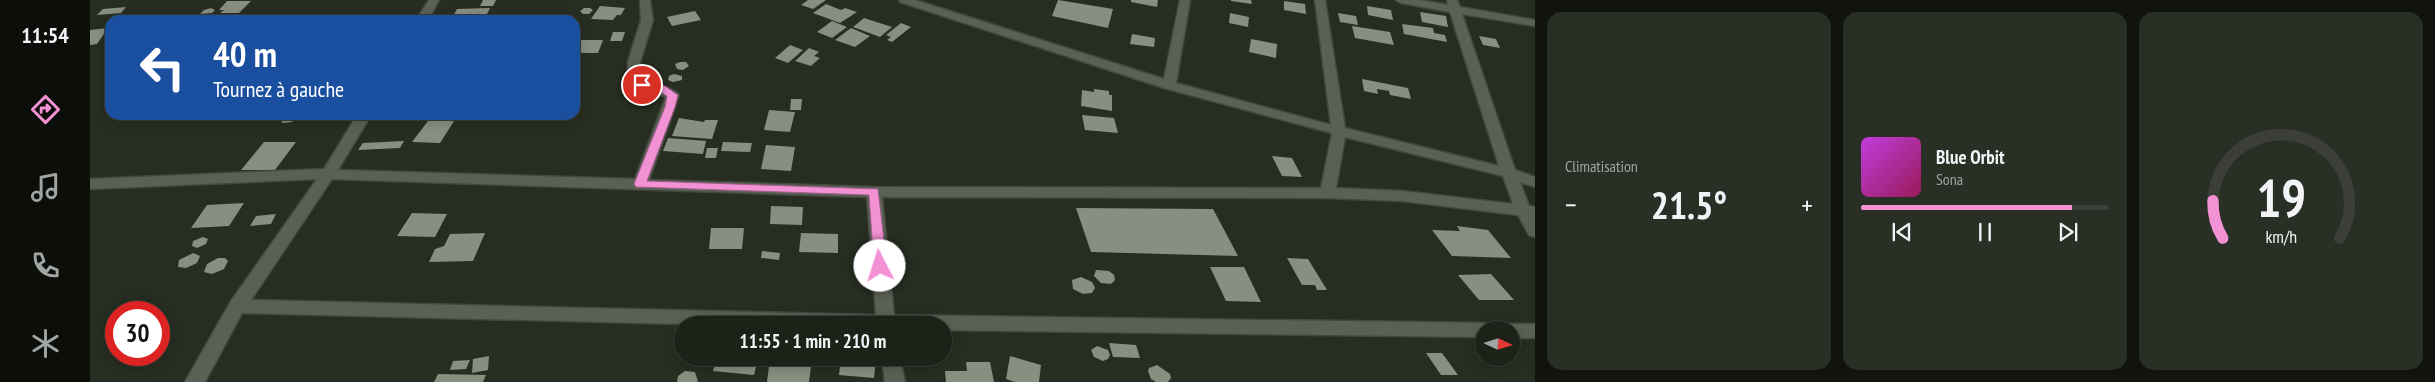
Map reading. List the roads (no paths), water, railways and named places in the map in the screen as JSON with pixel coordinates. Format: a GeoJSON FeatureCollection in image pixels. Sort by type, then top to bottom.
{"type":"FeatureCollection","features":[{"type":"Feature","properties":{"kind":"street"},"geometry":{"type":"LineString","coordinates":[[425,15],[434,0]]}},
{"type":"Feature","properties":{"kind":"street"},"geometry":{"type":"LineString","coordinates":[[640,184],[673,95],[662,88],[642,85],[634,78],[632,68],[647,18],[645,0]]}},
{"type":"Feature","properties":{"kind":"street"},"geometry":{"type":"LineString","coordinates":[[904,0],[1169,85],[1340,131],[1509,173],[1535,182]]}},
{"type":"Feature","properties":{"kind":"street"},"geometry":{"type":"LineString","coordinates":[[1169,85],[1185,0]]}},
{"type":"Feature","properties":{"kind":"street"},"geometry":{"type":"LineString","coordinates":[[1320,0],[1340,131],[1328,194]]}},
{"type":"Feature","properties":{"kind":"street"},"geometry":{"type":"LineString","coordinates":[[1402,0],[1454,5],[1535,23]]}},
{"type":"Feature","properties":{"kind":"street"},"geometry":{"type":"LineString","coordinates":[[1454,5],[1509,173],[1529,211],[1535,231]]}},
{"type":"Feature","properties":{"kind":"street"},"geometry":{"type":"LineString","coordinates":[[195,382],[238,306],[328,174],[361,120]]}},
{"type":"Feature","properties":{"kind":"street"},"geometry":{"type":"LineString","coordinates":[[90,184],[328,174],[874,192],[1402,196],[1529,211]]}},
{"type":"Feature","properties":{"kind":"street"},"geometry":{"type":"LineString","coordinates":[[874,192],[885,316]]}},
{"type":"Feature","properties":{"kind":"street"},"geometry":{"type":"LineString","coordinates":[[238,306],[674,318]]}},
{"type":"Feature","properties":{"kind":"street"},"geometry":{"type":"LineString","coordinates":[[952,325],[1475,330]]}},
{"type":"Feature","properties":{"kind":"street"},"geometry":{"type":"LineString","coordinates":[[1520,331],[1535,331]]}},
{"type":"Feature","properties":{"kind":"street"},"geometry":{"type":"LineString","coordinates":[[892,366],[895,382]]}}]}
